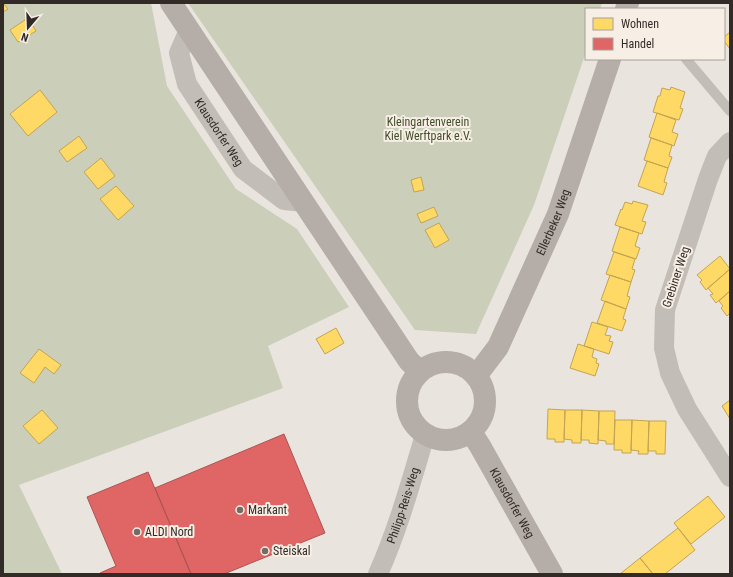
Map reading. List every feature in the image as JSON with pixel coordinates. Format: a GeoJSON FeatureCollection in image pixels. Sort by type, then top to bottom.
{"type":"FeatureCollection","features":[{"type":"Feature","properties":{"kind":"street"},"geometry":{"type":"LineString","coordinates":[[171,3],[409,361],[419,371]]}},
{"type":"Feature","properties":{"kind":"street","name":"Klausdorfer Weg"},"geometry":{"type":"LineString","coordinates":[[189,30],[179,53],[187,84],[243,169],[284,200],[304,202]]}},
{"type":"Feature","properties":{"kind":"street","name":"Ellerbeker Weg"},"geometry":{"type":"LineString","coordinates":[[476,376],[498,347],[558,214],[610,60]]}},
{"type":"Feature","properties":{"kind":"street","name":"Grebiner Weg"},"geometry":{"type":"LineString","coordinates":[[730,142],[718,156],[708,179],[665,310],[664,348],[670,374],[687,409],[730,477]]}},
{"type":"Feature","properties":{"kind":"street"},"geometry":{"type":"LineString","coordinates":[[449,361],[464,366],[476,376],[484,389],[485,405],[481,420],[471,432],[460,438],[448,441],[436,440],[425,435],[415,427],[406,408],[408,388],[419,371],[433,363],[449,361]]}},
{"type":"Feature","properties":{"kind":"street","name":"Klausdorfer Weg"},"geometry":{"type":"LineString","coordinates":[[471,432],[552,574]]}},
{"type":"Feature","properties":{"kind":"street","name":"Philipp-Reis-Weg"},"geometry":{"type":"LineString","coordinates":[[378,574],[388,551],[406,500],[425,435]]}},
{"type":"Feature","properties":{"kind":"lane"},"geometry":{"type":"LineString","coordinates":[[687,60],[730,111]]}},
{"type":"Feature","properties":{"kind":"green space"},"geometry":{"type":"Polygon","coordinates":[[[3,3],[151,3],[167,86],[236,189],[297,229],[349,307],[268,346],[283,388],[19,485],[62,574],[3,574],[3,3]]]}},
{"type":"Feature","properties":{"kind":"green space","name":"Kleingartenverein Kiel Werftpark e.V."},"geometry":{"type":"Polygon","coordinates":[[[188,3],[602,3],[600,8],[585,8],[585,55],[534,205],[476,334],[415,330],[188,3]]]}},
{"type":"Feature","properties":{"kind":"building: Wohnen"},"geometry":{"type":"Polygon","coordinates":[[[3,3],[8,9],[3,12],[3,3]]]}},
{"type":"Feature","properties":{"kind":"building: Wohnen"},"geometry":{"type":"Polygon","coordinates":[[[28,18],[36,31],[18,42],[10,30],[28,18]]]}},
{"type":"Feature","properties":{"kind":"building: Wohnen"},"geometry":{"type":"Polygon","coordinates":[[[730,32],[730,49],[725,42],[725,36],[730,32]]]}},
{"type":"Feature","properties":{"kind":"building: Wohnen"},"geometry":{"type":"Polygon","coordinates":[[[671,87],[685,92],[680,108],[683,109],[679,120],[653,112],[662,88],[670,90],[671,87]]]}},
{"type":"Feature","properties":{"kind":"building: Wohnen"},"geometry":{"type":"Polygon","coordinates":[[[40,90],[57,112],[28,136],[10,114],[40,90]]]}},
{"type":"Feature","properties":{"kind":"building: Wohnen"},"geometry":{"type":"Polygon","coordinates":[[[657,113],[676,120],[672,132],[678,134],[674,146],[649,137],[657,113]]]}},
{"type":"Feature","properties":{"kind":"building: Wohnen"},"geometry":{"type":"Polygon","coordinates":[[[79,136],[87,148],[67,162],[59,151],[79,136]]]}},
{"type":"Feature","properties":{"kind":"building: Wohnen"},"geometry":{"type":"Polygon","coordinates":[[[651,138],[672,145],[669,156],[672,157],[668,168],[644,160],[651,138]]]}},
{"type":"Feature","properties":{"kind":"building: Wohnen"},"geometry":{"type":"Polygon","coordinates":[[[101,158],[115,176],[98,189],[84,172],[101,158]]]}},
{"type":"Feature","properties":{"kind":"building: Wohnen"},"geometry":{"type":"Polygon","coordinates":[[[647,161],[668,168],[664,182],[667,183],[663,195],[638,186],[647,161]]]}},
{"type":"Feature","properties":{"kind":"building: Wohnen"},"geometry":{"type":"Polygon","coordinates":[[[421,177],[424,190],[414,192],[411,180],[421,177]]]}},
{"type":"Feature","properties":{"kind":"building: Wohnen"},"geometry":{"type":"Polygon","coordinates":[[[116,186],[134,206],[118,220],[100,199],[116,186]]]}},
{"type":"Feature","properties":{"kind":"building: Wohnen"},"geometry":{"type":"Polygon","coordinates":[[[633,201],[648,205],[642,221],[646,222],[642,234],[615,225],[625,202],[632,204],[633,201]]]}},
{"type":"Feature","properties":{"kind":"building: Wohnen"},"geometry":{"type":"Polygon","coordinates":[[[434,207],[438,216],[421,223],[417,214],[434,207]]]}},
{"type":"Feature","properties":{"kind":"building: Wohnen"},"geometry":{"type":"Polygon","coordinates":[[[439,223],[449,240],[435,248],[425,230],[439,223]]]}},
{"type":"Feature","properties":{"kind":"building: Wohnen"},"geometry":{"type":"Polygon","coordinates":[[[620,227],[639,233],[635,246],[640,248],[636,259],[612,251],[620,227]]]}},
{"type":"Feature","properties":{"kind":"building: Wohnen"},"geometry":{"type":"Polygon","coordinates":[[[614,252],[635,259],[632,269],[635,270],[631,282],[606,274],[614,252]]]}},
{"type":"Feature","properties":{"kind":"building: Wohnen"},"geometry":{"type":"Polygon","coordinates":[[[720,256],[730,269],[706,290],[700,282],[702,280],[697,275],[720,256]]]}},
{"type":"Feature","properties":{"kind":"building: Wohnen"},"geometry":{"type":"Polygon","coordinates":[[[730,269],[730,291],[716,303],[710,295],[713,294],[708,288],[730,269]]]}},
{"type":"Feature","properties":{"kind":"building: Wohnen"},"geometry":{"type":"Polygon","coordinates":[[[610,275],[631,282],[627,296],[630,297],[626,309],[601,300],[610,275]]]}},
{"type":"Feature","properties":{"kind":"building: Wohnen"},"geometry":{"type":"Polygon","coordinates":[[[730,291],[730,313],[727,316],[721,308],[723,306],[719,301],[730,291]]]}},
{"type":"Feature","properties":{"kind":"building: Wohnen"},"geometry":{"type":"Polygon","coordinates":[[[605,301],[626,309],[623,319],[626,320],[622,331],[597,323],[605,301]]]}},
{"type":"Feature","properties":{"kind":"building: Wohnen"},"geometry":{"type":"Polygon","coordinates":[[[592,322],[608,327],[605,335],[611,336],[609,341],[613,342],[609,354],[584,346],[592,322]]]}},
{"type":"Feature","properties":{"kind":"building: Wohnen"},"geometry":{"type":"Polygon","coordinates":[[[336,328],[344,343],[325,354],[316,339],[336,328]]]}},
{"type":"Feature","properties":{"kind":"building: Wohnen"},"geometry":{"type":"Polygon","coordinates":[[[578,344],[594,349],[592,357],[597,359],[596,363],[599,364],[595,376],[570,368],[578,344]]]}},
{"type":"Feature","properties":{"kind":"building: Wohnen"},"geometry":{"type":"Polygon","coordinates":[[[39,349],[61,365],[54,374],[45,367],[34,383],[20,373],[39,349]]]}},
{"type":"Feature","properties":{"kind":"building: Wohnen"},"geometry":{"type":"Polygon","coordinates":[[[730,400],[730,419],[722,406],[730,400]]]}},
{"type":"Feature","properties":{"kind":"building: Wohnen"},"geometry":{"type":"Polygon","coordinates":[[[548,409],[565,410],[564,442],[555,442],[555,439],[547,439],[548,409]]]}},
{"type":"Feature","properties":{"kind":"building: Wohnen"},"geometry":{"type":"Polygon","coordinates":[[[42,410],[58,428],[39,444],[23,426],[42,410]]]}},
{"type":"Feature","properties":{"kind":"building: Wohnen"},"geometry":{"type":"Polygon","coordinates":[[[565,410],[582,410],[581,443],[572,443],[572,440],[564,439],[565,410]]]}},
{"type":"Feature","properties":{"kind":"building: Wohnen"},"geometry":{"type":"Polygon","coordinates":[[[582,410],[599,411],[598,444],[589,443],[589,440],[581,440],[582,410]]]}},
{"type":"Feature","properties":{"kind":"building: Wohnen"},"geometry":{"type":"Polygon","coordinates":[[[599,411],[615,411],[614,444],[606,444],[606,441],[598,440],[599,411]]]}},
{"type":"Feature","properties":{"kind":"building: Wohnen"},"geometry":{"type":"Polygon","coordinates":[[[615,420],[632,420],[631,453],[622,453],[622,450],[614,450],[615,420]]]}},
{"type":"Feature","properties":{"kind":"building: Wohnen"},"geometry":{"type":"Polygon","coordinates":[[[632,420],[649,421],[648,454],[638,454],[639,451],[631,450],[632,420]]]}},
{"type":"Feature","properties":{"kind":"building: Wohnen"},"geometry":{"type":"Polygon","coordinates":[[[649,421],[666,421],[665,454],[656,454],[656,451],[648,451],[649,421]]]}},
{"type":"Feature","properties":{"kind":"building: Wohnen"},"geometry":{"type":"Polygon","coordinates":[[[708,496],[725,517],[691,544],[674,523],[708,496]]]}},
{"type":"Feature","properties":{"kind":"building: Wohnen"},"geometry":{"type":"Polygon","coordinates":[[[678,528],[695,550],[665,574],[653,574],[640,558],[678,528]]]}},
{"type":"Feature","properties":{"kind":"building: Wohnen"},"geometry":{"type":"Polygon","coordinates":[[[640,558],[653,574],[620,574],[640,558]]]}},
{"type":"Feature","properties":{"kind":"building: Handel","name":"Markant"},"geometry":{"type":"Polygon","coordinates":[[[284,434],[325,533],[224,574],[191,574],[155,488],[284,434]]]}},
{"type":"Feature","properties":{"kind":"building: Handel","name":"ALDI Nord"},"geometry":{"type":"Polygon","coordinates":[[[148,472],[191,574],[101,574],[100,573],[116,566],[87,497],[148,472]]]}},
{"type":"Feature","properties":{"kind":"place","name":"Markant"},"geometry":{"type":"Point","coordinates":[240,510]}},
{"type":"Feature","properties":{"kind":"place","name":"ALDI Nord"},"geometry":{"type":"Point","coordinates":[137,532]}},
{"type":"Feature","properties":{"kind":"place","name":"Steiskal"},"geometry":{"type":"Point","coordinates":[265,551]}}]}
